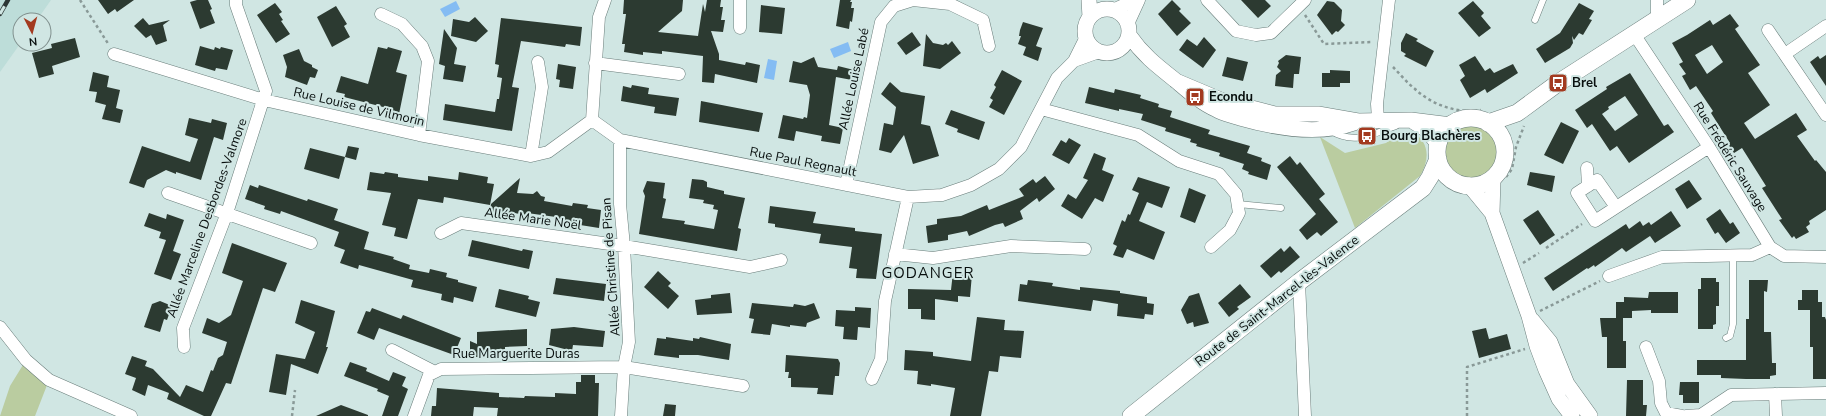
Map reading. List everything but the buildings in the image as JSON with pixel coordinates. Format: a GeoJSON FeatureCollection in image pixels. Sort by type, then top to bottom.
{"type":"FeatureCollection","features":[{"type":"Feature","properties":{"kind":"main road"},"geometry":{"type":"LineString","coordinates":[[1488,123],[1517,113],[1558,83],[1657,19],[1675,3]]}},
{"type":"Feature","properties":{"kind":"main road"},"geometry":{"type":"LineString","coordinates":[[1503,141],[1517,113]]}},
{"type":"Feature","properties":{"kind":"main road"},"geometry":{"type":"LineString","coordinates":[[1469,118],[1479,119],[1488,123],[1495,127],[1503,141],[1505,151],[1504,161],[1500,170],[1493,178],[1486,182],[1462,184],[1444,173],[1438,152],[1443,133],[1451,125],[1460,120],[1469,118]]}},
{"type":"Feature","properties":{"kind":"main road","name":"Route de Saint-Marcel-lès-Valence"},"geometry":{"type":"LineString","coordinates":[[1131,416],[1299,282],[1423,188],[1430,178],[1438,152]]}},
{"type":"Feature","properties":{"kind":"main road","name":"Route de Saint-Marcel-lès-Valence"},"geometry":{"type":"LineString","coordinates":[[1423,188],[1462,184]]}},
{"type":"Feature","properties":{"kind":"street"},"geometry":{"type":"LineString","coordinates":[[236,0],[236,5],[266,91],[264,100]]}},
{"type":"Feature","properties":{"kind":"street"},"geometry":{"type":"LineString","coordinates":[[592,120],[599,17],[605,0]]}},
{"type":"Feature","properties":{"kind":"street"},"geometry":{"type":"LineString","coordinates":[[740,0],[740,28]]}},
{"type":"Feature","properties":{"kind":"street","name":"Allée Louise Labé"},"geometry":{"type":"LineString","coordinates":[[846,185],[881,22],[894,6],[914,0],[950,4],[983,20],[989,46]]}},
{"type":"Feature","properties":{"kind":"street"},"geometry":{"type":"LineString","coordinates":[[1090,0],[1090,17]]}},
{"type":"Feature","properties":{"kind":"street"},"geometry":{"type":"LineString","coordinates":[[1134,0],[1106,6],[1090,17],[1085,27],[1086,37],[1093,48],[1099,52],[1110,53],[1116,51],[1126,42],[1140,0]]}},
{"type":"Feature","properties":{"kind":"street"},"geometry":{"type":"LineString","coordinates":[[1206,0],[1236,31],[1256,35],[1271,33],[1301,3]]}},
{"type":"Feature","properties":{"kind":"street"},"geometry":{"type":"LineString","coordinates":[[1378,120],[1377,104],[1389,0]]}},
{"type":"Feature","properties":{"kind":"street"},"geometry":{"type":"LineString","coordinates":[[1657,19],[1658,0]]}},
{"type":"Feature","properties":{"kind":"street"},"geometry":{"type":"LineString","coordinates":[[1106,6],[1125,18],[1129,30],[1144,55],[1195,97],[1217,111],[1258,123],[1282,128],[1328,129],[1342,127],[1358,121]]}},
{"type":"Feature","properties":{"kind":"street"},"geometry":{"type":"LineString","coordinates":[[381,14],[402,24],[422,46],[428,61],[419,136]]}},
{"type":"Feature","properties":{"kind":"street"},"geometry":{"type":"LineString","coordinates":[[1785,54],[1826,26]]}},
{"type":"Feature","properties":{"kind":"street"},"geometry":{"type":"LineString","coordinates":[[1768,30],[1826,115]]}},
{"type":"Feature","properties":{"kind":"street","name":"Rue Frédéric Sauvage"},"geometry":{"type":"LineString","coordinates":[[1634,34],[1709,147],[1770,247]]}},
{"type":"Feature","properties":{"kind":"street","name":"Rue Paul Regnault"},"geometry":{"type":"LineString","coordinates":[[592,120],[620,140],[908,196],[942,195],[971,185],[999,169],[1021,147],[1057,78],[1074,61],[1086,37]]}},
{"type":"Feature","properties":{"kind":"street"},"geometry":{"type":"LineString","coordinates":[[1116,51],[1144,55]]}},
{"type":"Feature","properties":{"kind":"street","name":"Rue Paul Regnault"},"geometry":{"type":"LineString","coordinates":[[1074,61],[1099,52]]}},
{"type":"Feature","properties":{"kind":"street","name":"Rue Louise de Vilmorin"},"geometry":{"type":"LineString","coordinates":[[114,54],[264,100],[419,136],[531,156],[548,152],[592,120]]}},
{"type":"Feature","properties":{"kind":"street"},"geometry":{"type":"LineString","coordinates":[[531,156],[542,87],[538,62]]}},
{"type":"Feature","properties":{"kind":"street"},"geometry":{"type":"LineString","coordinates":[[595,63],[680,74]]}},
{"type":"Feature","properties":{"kind":"street"},"geometry":{"type":"LineString","coordinates":[[1176,81],[1221,100],[1275,114],[1318,114],[1358,121],[1411,120],[1451,125]]}},
{"type":"Feature","properties":{"kind":"street","name":"Allée Marceline Desbordes-Valmore"},"geometry":{"type":"LineString","coordinates":[[184,347],[183,328],[227,213],[264,100]]}},
{"type":"Feature","properties":{"kind":"street"},"geometry":{"type":"LineString","coordinates":[[1041,109],[1138,135],[1179,161],[1219,174],[1236,194],[1239,213],[1230,230],[1211,247]]}},
{"type":"Feature","properties":{"kind":"street"},"geometry":{"type":"LineString","coordinates":[[1411,120],[1428,130],[1438,152]]}},
{"type":"Feature","properties":{"kind":"street","name":"Allée Christine de Pisan"},"geometry":{"type":"LineString","coordinates":[[620,140],[620,204],[630,342],[624,367],[621,416]]}},
{"type":"Feature","properties":{"kind":"street"},"geometry":{"type":"LineString","coordinates":[[1616,207],[1597,180],[1577,194],[1595,220],[1616,207],[1709,147]]}},
{"type":"Feature","properties":{"kind":"street"},"geometry":{"type":"LineString","coordinates":[[1588,168],[1588,186]]}},
{"type":"Feature","properties":{"kind":"street"},"geometry":{"type":"LineString","coordinates":[[1493,178],[1492,213],[1529,316],[1537,346],[1546,370],[1559,399],[1572,416]]}},
{"type":"Feature","properties":{"kind":"street"},"geometry":{"type":"LineString","coordinates":[[1462,184],[1492,213]]}},
{"type":"Feature","properties":{"kind":"street"},"geometry":{"type":"LineString","coordinates":[[168,193],[311,243]]}},
{"type":"Feature","properties":{"kind":"street"},"geometry":{"type":"LineString","coordinates":[[872,379],[881,359],[885,301],[908,196]]}},
{"type":"Feature","properties":{"kind":"street","name":"Allée Marie Noël"},"geometry":{"type":"LineString","coordinates":[[441,233],[461,222],[624,246],[750,267],[781,260]]}},
{"type":"Feature","properties":{"kind":"street"},"geometry":{"type":"LineString","coordinates":[[895,254],[933,258],[1011,246],[1085,250]]}},
{"type":"Feature","properties":{"kind":"street"},"geometry":{"type":"LineString","coordinates":[[1609,276],[1662,257],[1752,255],[1770,247],[1784,256],[1826,257]]}},
{"type":"Feature","properties":{"kind":"street"},"geometry":{"type":"LineString","coordinates":[[1299,282],[1305,416]]}},
{"type":"Feature","properties":{"kind":"street"},"geometry":{"type":"LineString","coordinates":[[1529,316],[1550,342],[1567,384],[1590,416]]}},
{"type":"Feature","properties":{"kind":"street"},"geometry":{"type":"LineString","coordinates":[[0,327],[26,360],[49,380],[131,416]]}},
{"type":"Feature","properties":{"kind":"street"},"geometry":{"type":"LineString","coordinates":[[1646,346],[1659,381],[1661,403],[1666,413],[1682,416]]}},
{"type":"Feature","properties":{"kind":"street"},"geometry":{"type":"LineString","coordinates":[[392,350],[435,372]]}},
{"type":"Feature","properties":{"kind":"street","name":"Rue Marguerite Duras"},"geometry":{"type":"LineString","coordinates":[[435,372],[441,369],[624,367],[743,386]]}},
{"type":"Feature","properties":{"kind":"street"},"geometry":{"type":"LineString","coordinates":[[414,416],[429,375],[435,372]]}},
{"type":"Feature","properties":{"kind":"street"},"geometry":{"type":"LineString","coordinates":[[1686,416],[1701,415],[1731,395],[1826,393]]}},
{"type":"Feature","properties":{"kind":"street"},"geometry":{"type":"LineString","coordinates":[[1775,394],[1776,416]]}},
{"type":"Feature","properties":{"kind":"lane"},"geometry":{"type":"LineString","coordinates":[[1535,20],[1543,0]]}},
{"type":"Feature","properties":{"kind":"lane"},"geometry":{"type":"LineString","coordinates":[[1328,129],[1346,138],[1355,138],[1411,120]]}},
{"type":"Feature","properties":{"kind":"lane"},"geometry":{"type":"LineString","coordinates":[[1238,204],[1281,208]]}},
{"type":"Feature","properties":{"kind":"lane"},"geometry":{"type":"LineString","coordinates":[[1726,338],[1730,336],[1733,324],[1733,256]]}},
{"type":"Feature","properties":{"kind":"path"},"geometry":{"type":"LineString","coordinates":[[80,0],[99,27],[114,54]]}},
{"type":"Feature","properties":{"kind":"path"},"geometry":{"type":"LineString","coordinates":[[1301,3],[1324,44],[1384,42]]}},
{"type":"Feature","properties":{"kind":"path"},"geometry":{"type":"LineString","coordinates":[[1546,248],[1593,217]]}},
{"type":"Feature","properties":{"kind":"path"},"geometry":{"type":"LineString","coordinates":[[1529,316],[1609,276]]}},
{"type":"Feature","properties":{"kind":"path"},"geometry":{"type":"LineString","coordinates":[[1467,416],[1467,367],[1522,350]]}},
{"type":"Feature","properties":{"kind":"path"},"geometry":{"type":"LineString","coordinates":[[292,416],[295,390]]}},
{"type":"Feature","properties":{"kind":"shaded area"},"geometry":{"type":"Polygon","coordinates":[[[0,0],[51,0],[43,12],[12,12],[12,52],[14,52],[0,72],[0,0]]]}},
{"type":"Feature","properties":{"kind":"green space"},"geometry":{"type":"Polygon","coordinates":[[[1466,126],[1476,126],[1490,133],[1497,147],[1497,157],[1490,171],[1476,178],[1466,178],[1456,174],[1449,167],[1445,157],[1445,147],[1449,137],[1456,130],[1466,126]]]}},
{"type":"Feature","properties":{"kind":"green space"},"geometry":{"type":"Polygon","coordinates":[[[1411,131],[1422,140],[1425,145],[1427,157],[1420,176],[1355,228],[1320,137],[1345,153],[1386,143],[1395,136],[1411,131]]]}},
{"type":"Feature","properties":{"kind":"green space"},"geometry":{"type":"Polygon","coordinates":[[[26,360],[49,380],[35,416],[0,416],[10,386],[26,360]]]}},
{"type":"Feature","properties":{"kind":"water"},"geometry":{"type":"Polygon","coordinates":[[[456,1],[460,9],[445,17],[440,9],[456,1]]]}},
{"type":"Feature","properties":{"kind":"water"},"geometry":{"type":"Polygon","coordinates":[[[848,42],[851,51],[834,58],[830,49],[848,42]]]}},
{"type":"Feature","properties":{"kind":"water"},"geometry":{"type":"Polygon","coordinates":[[[768,59],[777,61],[774,80],[764,78],[768,59]]]}},
{"type":"Feature","properties":{"kind":"railway"},"geometry":{"type":"LineString","coordinates":[[0,14],[8,0]]}},
{"type":"Feature","properties":{"kind":"place","name":"Brel"},"geometry":{"type":"Point","coordinates":[1558,83]}},
{"type":"Feature","properties":{"kind":"place","name":"Econdu"},"geometry":{"type":"Point","coordinates":[1195,97]}},
{"type":"Feature","properties":{"kind":"place","name":"Bourg Blachères"},"geometry":{"type":"Point","coordinates":[1367,136]}},
{"type":"Feature","properties":{"kind":"district","name":"GODANGER"},"geometry":{"type":"Point","coordinates":[928,273]}}]}
